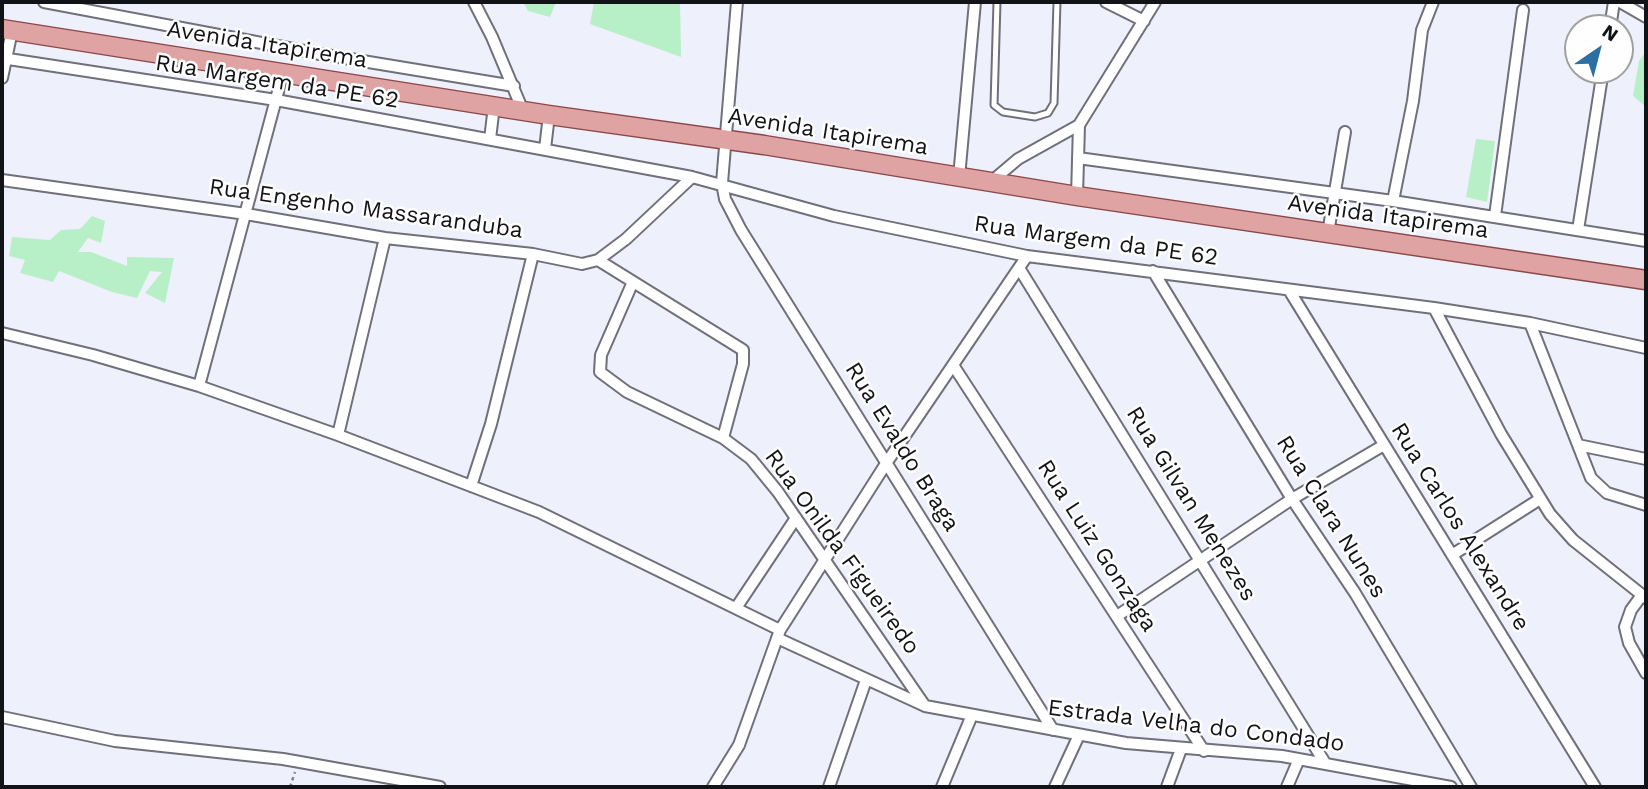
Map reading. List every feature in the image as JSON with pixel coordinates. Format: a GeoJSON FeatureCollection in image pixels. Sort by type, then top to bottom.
{"type":"FeatureCollection","features":[{"type":"Feature","properties":{"kind":"main road","name":"Avenida Itapirema"},"geometry":{"type":"LineString","coordinates":[[7,30],[992,181],[1077,197],[1646,280]]}},
{"type":"Feature","properties":{"kind":"street"},"geometry":{"type":"LineString","coordinates":[[44,2],[320,54],[514,86]]}},
{"type":"Feature","properties":{"kind":"street"},"geometry":{"type":"LineString","coordinates":[[474,2],[523,111]]}},
{"type":"Feature","properties":{"kind":"street"},"geometry":{"type":"LineString","coordinates":[[722,183],[737,2]]}},
{"type":"Feature","properties":{"kind":"street"},"geometry":{"type":"LineString","coordinates":[[959,177],[975,2]]}},
{"type":"Feature","properties":{"kind":"street"},"geometry":{"type":"LineString","coordinates":[[1106,2],[1144,21]]}},
{"type":"Feature","properties":{"kind":"street"},"geometry":{"type":"LineString","coordinates":[[992,181],[1018,159],[1079,125],[1155,2]]}},
{"type":"Feature","properties":{"kind":"street"},"geometry":{"type":"LineString","coordinates":[[1393,201],[1413,102],[1422,30],[1433,2]]}},
{"type":"Feature","properties":{"kind":"street"},"geometry":{"type":"LineString","coordinates":[[1620,2],[1646,17]]}},
{"type":"Feature","properties":{"kind":"street"},"geometry":{"type":"LineString","coordinates":[[1495,216],[1523,10]]}},
{"type":"Feature","properties":{"kind":"street"},"geometry":{"type":"LineString","coordinates":[[2,78],[7,30]]}},
{"type":"Feature","properties":{"kind":"street","name":"Rua Margem da PE 62"},"geometry":{"type":"LineString","coordinates":[[4,59],[276,100],[692,177],[722,183],[834,216],[1027,256],[1434,307],[1530,323],[1646,348]]}},
{"type":"Feature","properties":{"kind":"street"},"geometry":{"type":"LineString","coordinates":[[199,386],[283,73]]}},
{"type":"Feature","properties":{"kind":"street"},"geometry":{"type":"LineString","coordinates":[[1578,230],[1601,84]]}},
{"type":"Feature","properties":{"kind":"street"},"geometry":{"type":"LineString","coordinates":[[490,139],[494,106]]}},
{"type":"Feature","properties":{"kind":"street"},"geometry":{"type":"LineString","coordinates":[[545,149],[550,115]]}},
{"type":"Feature","properties":{"kind":"street"},"geometry":{"type":"LineString","coordinates":[[1077,197],[1079,125]]}},
{"type":"Feature","properties":{"kind":"street"},"geometry":{"type":"LineString","coordinates":[[1328,233],[1345,132]]}},
{"type":"Feature","properties":{"kind":"street"},"geometry":{"type":"LineString","coordinates":[[1078,158],[1393,201],[1646,241]]}},
{"type":"Feature","properties":{"kind":"street"},"geometry":{"type":"LineString","coordinates":[[692,177],[626,239],[598,260],[632,284],[729,338],[743,350],[743,364],[723,438]]}},
{"type":"Feature","properties":{"kind":"street","name":"Rua Engenho Massaranduba"},"geometry":{"type":"LineString","coordinates":[[2,180],[246,214],[385,238],[533,254],[572,264],[598,260]]}},
{"type":"Feature","properties":{"kind":"street","name":"Rua Evaldo Braga"},"geometry":{"type":"LineString","coordinates":[[722,183],[725,199],[741,230],[1052,730]]}},
{"type":"Feature","properties":{"kind":"street"},"geometry":{"type":"LineString","coordinates":[[338,435],[385,238]]}},
{"type":"Feature","properties":{"kind":"street"},"geometry":{"type":"LineString","coordinates":[[471,486],[491,424],[533,254]]}},
{"type":"Feature","properties":{"kind":"street"},"geometry":{"type":"LineString","coordinates":[[713,787],[739,745],[778,634],[887,462],[1027,256]]}},
{"type":"Feature","properties":{"kind":"street","name":"Rua Gilvan Menezes"},"geometry":{"type":"LineString","coordinates":[[1019,268],[1202,559],[1325,763]]}},
{"type":"Feature","properties":{"kind":"street","name":"Rua Clara Nunes"},"geometry":{"type":"LineString","coordinates":[[1153,271],[1292,499],[1355,593],[1471,787]]}},
{"type":"Feature","properties":{"kind":"street","name":"Rua Onilda Figueiredo"},"geometry":{"type":"LineString","coordinates":[[632,284],[601,355],[600,372],[627,392],[723,438],[739,448],[762,471],[826,558],[925,706]]}},
{"type":"Feature","properties":{"kind":"street","name":"Rua Carlos Alexandre"},"geometry":{"type":"LineString","coordinates":[[1289,290],[1595,787]]}},
{"type":"Feature","properties":{"kind":"street"},"geometry":{"type":"LineString","coordinates":[[1434,307],[1540,499],[1573,540],[1644,596],[1631,610],[1625,627],[1629,643],[1646,673]]}},
{"type":"Feature","properties":{"kind":"street"},"geometry":{"type":"LineString","coordinates":[[1530,323],[1596,486],[1607,493],[1646,505]]}},
{"type":"Feature","properties":{"kind":"street","name":"Estrada Velha do Condado"},"geometry":{"type":"LineString","coordinates":[[2,334],[93,355],[199,386],[471,486],[577,530],[736,608],[778,634],[866,680],[925,706],[1079,735],[1181,749],[1299,759],[1419,784],[1451,787]]}},
{"type":"Feature","properties":{"kind":"street","name":"Rua Luiz Gonzaga"},"geometry":{"type":"LineString","coordinates":[[953,365],[1204,751]]}},
{"type":"Feature","properties":{"kind":"street"},"geometry":{"type":"LineString","coordinates":[[1116,616],[1292,499],[1384,445]]}},
{"type":"Feature","properties":{"kind":"street"},"geometry":{"type":"LineString","coordinates":[[1578,445],[1646,459]]}},
{"type":"Feature","properties":{"kind":"street"},"geometry":{"type":"LineString","coordinates":[[1452,555],[1540,499]]}},
{"type":"Feature","properties":{"kind":"street"},"geometry":{"type":"LineString","coordinates":[[736,608],[796,519]]}},
{"type":"Feature","properties":{"kind":"street"},"geometry":{"type":"LineString","coordinates":[[829,787],[866,680]]}},
{"type":"Feature","properties":{"kind":"street"},"geometry":{"type":"LineString","coordinates":[[942,787],[972,715]]}},
{"type":"Feature","properties":{"kind":"street"},"geometry":{"type":"LineString","coordinates":[[2,717],[115,741],[283,759],[440,787]]}},
{"type":"Feature","properties":{"kind":"street"},"geometry":{"type":"LineString","coordinates":[[1055,787],[1079,735]]}},
{"type":"Feature","properties":{"kind":"street"},"geometry":{"type":"LineString","coordinates":[[1167,787],[1181,749]]}},
{"type":"Feature","properties":{"kind":"street"},"geometry":{"type":"LineString","coordinates":[[1287,787],[1299,759]]}},
{"type":"Feature","properties":{"kind":"lane"},"geometry":{"type":"LineString","coordinates":[[997,2],[994,105],[1003,112],[1035,117],[1048,113],[1054,103],[1057,2]]}},
{"type":"Feature","properties":{"kind":"green space"},"geometry":{"type":"Polygon","coordinates":[[[523,2],[556,2],[550,17],[528,11],[523,2]]]}},
{"type":"Feature","properties":{"kind":"green space"},"geometry":{"type":"Polygon","coordinates":[[[594,2],[680,2],[681,57],[590,24],[594,2]]]}},
{"type":"Feature","properties":{"kind":"green space"},"geometry":{"type":"Polygon","coordinates":[[[1646,51],[1646,107],[1633,96],[1639,61],[1646,51]]]}},
{"type":"Feature","properties":{"kind":"green space"},"geometry":{"type":"Polygon","coordinates":[[[1476,139],[1495,141],[1487,202],[1466,197],[1476,139]]]}},
{"type":"Feature","properties":{"kind":"green space"},"geometry":{"type":"Polygon","coordinates":[[[92,216],[105,221],[101,243],[88,238],[78,252],[91,252],[127,266],[127,257],[174,258],[165,303],[145,293],[162,272],[150,271],[137,298],[112,292],[59,271],[53,282],[20,273],[25,260],[9,256],[12,237],[50,240],[61,230],[80,229],[92,216]]]}}]}
